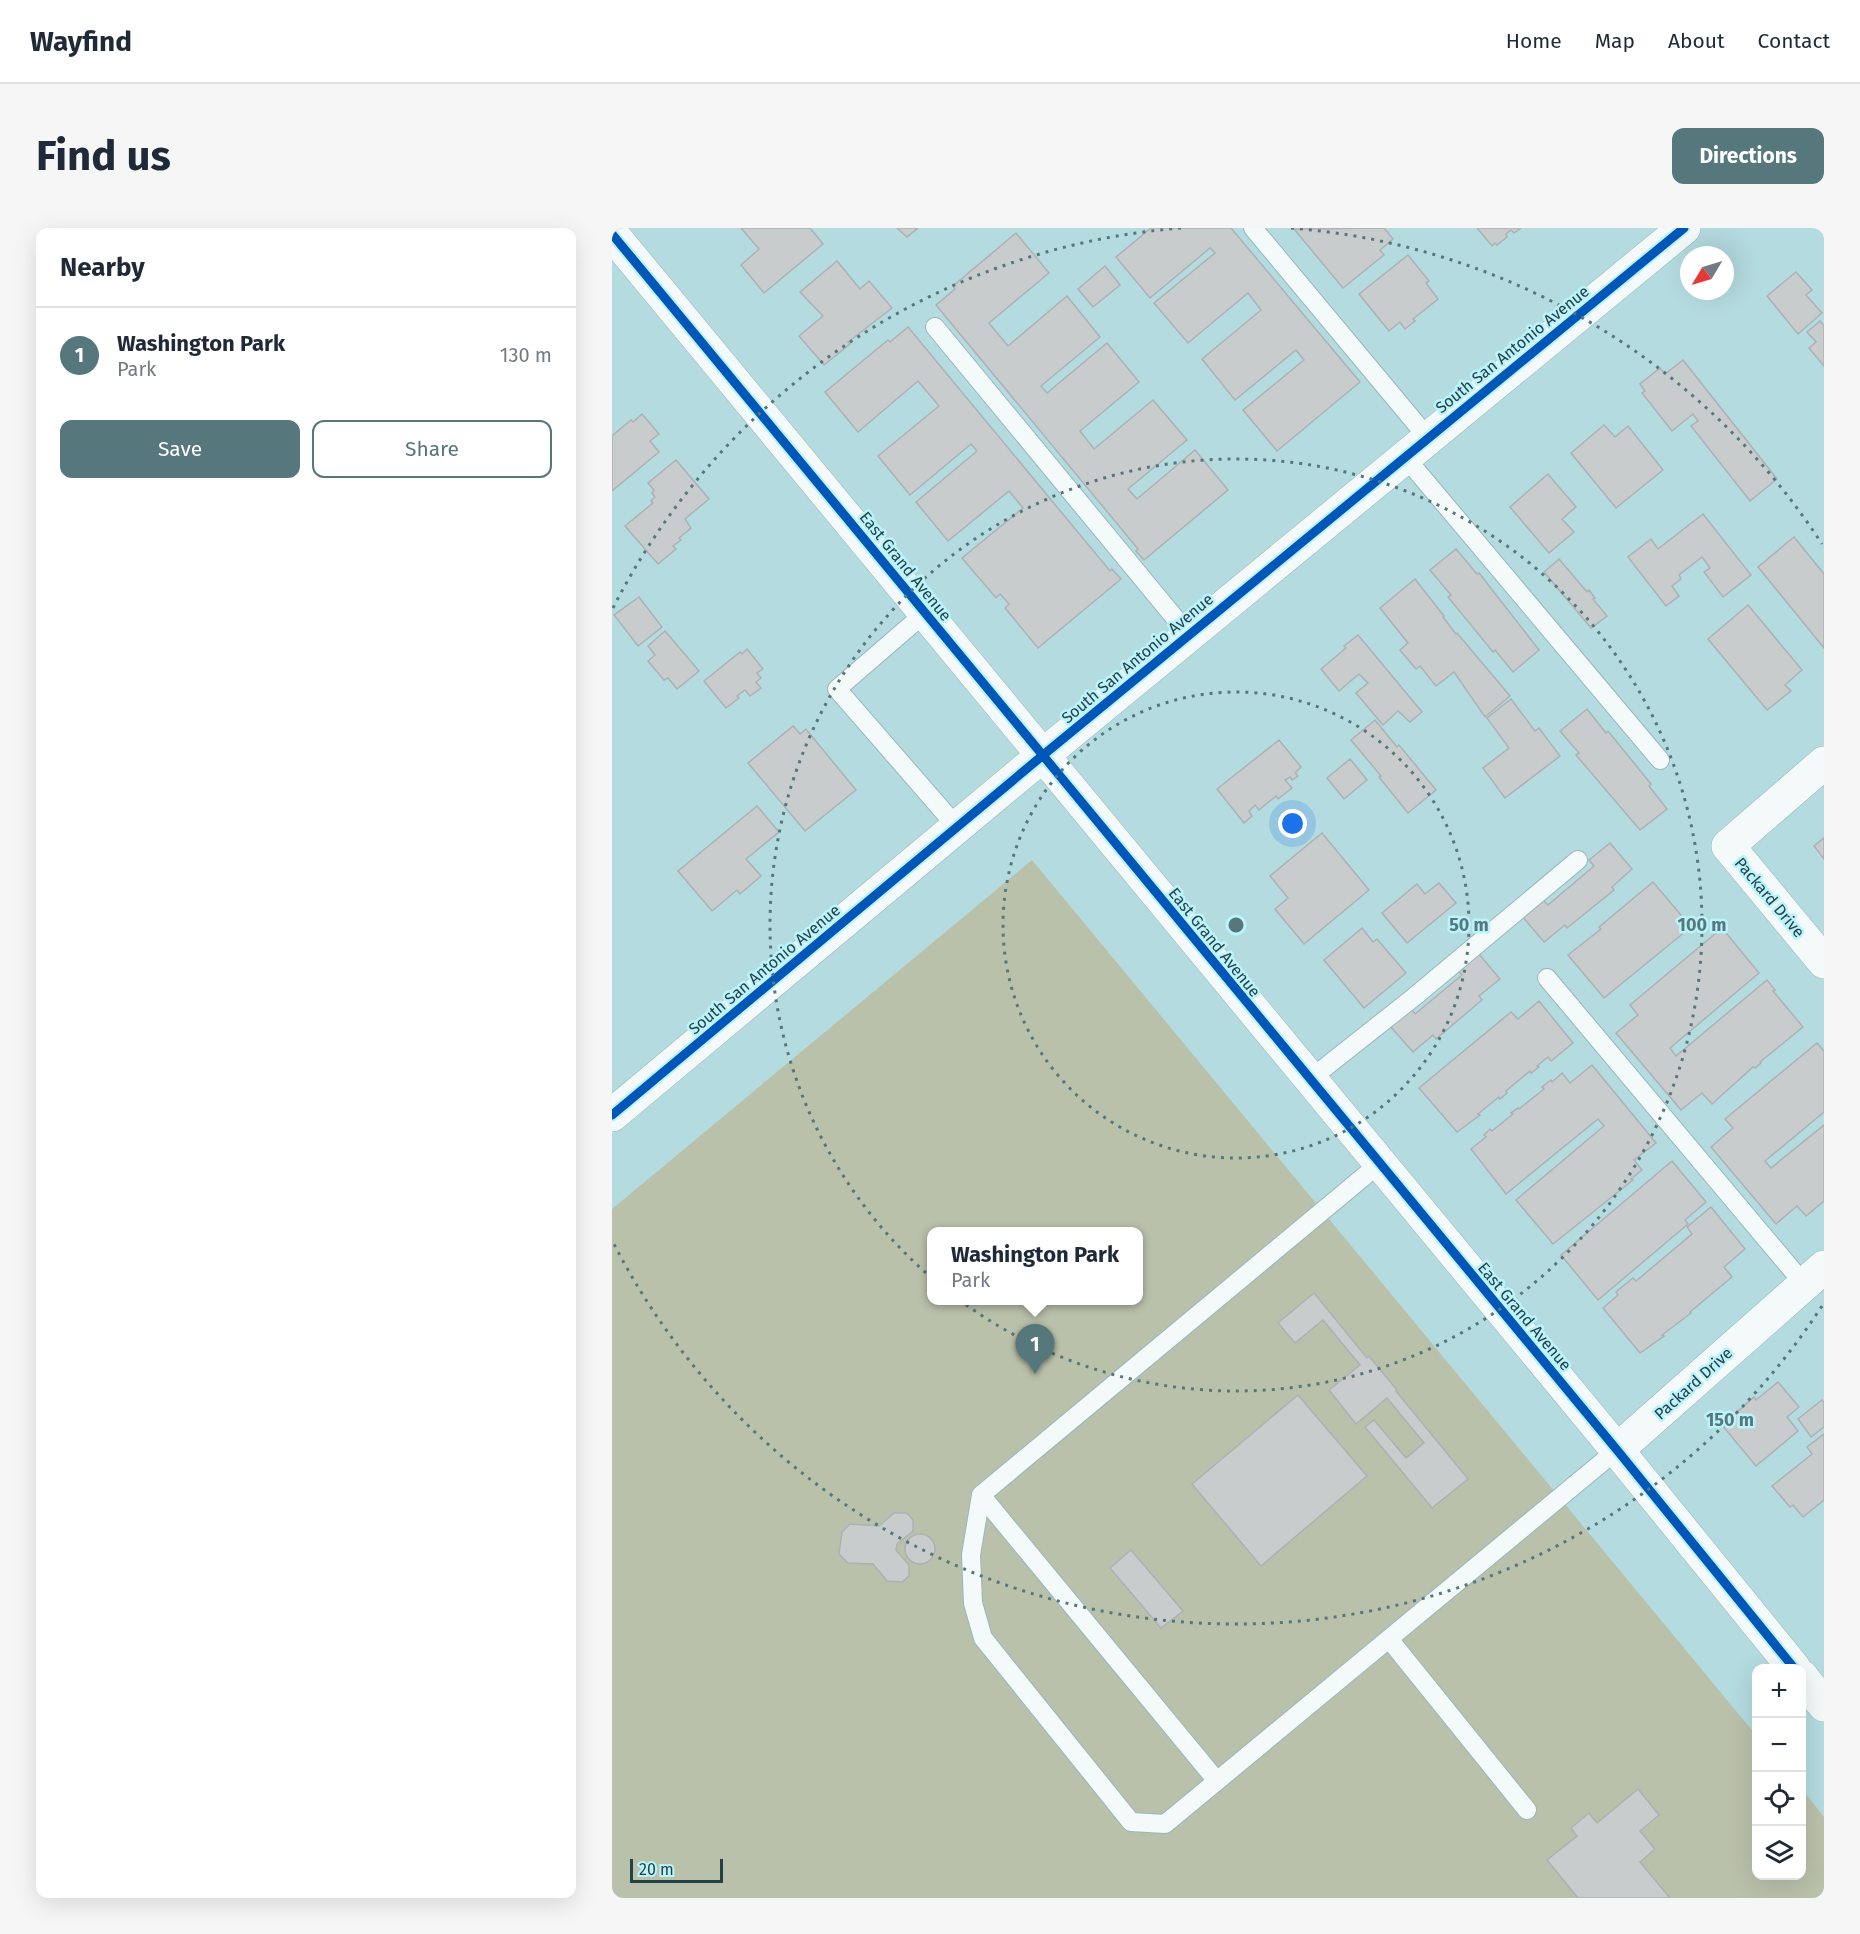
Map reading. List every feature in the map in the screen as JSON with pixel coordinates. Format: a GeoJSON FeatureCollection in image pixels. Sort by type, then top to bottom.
{"type":"FeatureCollection","features":[{"type":"Feature","properties":{"kind":"street","name":"South San Antonio Avenue"},"geometry":{"type":"LineString","coordinates":[[612,1115],[1042,756],[1684,228]]}},
{"type":"Feature","properties":{"kind":"street","name":"East Grand Avenue"},"geometry":{"type":"LineString","coordinates":[[615,233],[1042,756],[1617,1450],[1791,1664]]}},
{"type":"Feature","properties":{"kind":"street","name":"Packard Drive"},"geometry":{"type":"LineString","coordinates":[[1824,763],[1728,846],[1824,962]]}},
{"type":"Feature","properties":{"kind":"street","name":"Packard Drive"},"geometry":{"type":"LineString","coordinates":[[1617,1450],[1814,1276]]}},
{"type":"Feature","properties":{"kind":"street"},"geometry":{"type":"LineString","coordinates":[[1806,1682],[1824,1705]]}},
{"type":"Feature","properties":{"kind":"lane"},"geometry":{"type":"LineString","coordinates":[[1253,228],[1416,448],[1660,760]]}},
{"type":"Feature","properties":{"kind":"lane"},"geometry":{"type":"LineString","coordinates":[[935,327],[1189,635]]}},
{"type":"Feature","properties":{"kind":"lane"},"geometry":{"type":"LineString","coordinates":[[925,613],[837,689],[957,827]]}},
{"type":"Feature","properties":{"kind":"lane"},"geometry":{"type":"LineString","coordinates":[[1309,1080],[1414,997],[1578,860]]}},
{"type":"Feature","properties":{"kind":"lane"},"geometry":{"type":"LineString","coordinates":[[1547,978],[1814,1276]]}},
{"type":"Feature","properties":{"kind":"lane"},"geometry":{"type":"LineString","coordinates":[[1379,1164],[981,1495],[971,1555],[973,1603],[983,1638],[1131,1822],[1165,1824],[1617,1450]]}},
{"type":"Feature","properties":{"kind":"lane"},"geometry":{"type":"LineString","coordinates":[[981,1495],[1217,1781]]}},
{"type":"Feature","properties":{"kind":"lane"},"geometry":{"type":"LineString","coordinates":[[1389,1639],[1527,1810]]}},
{"type":"Feature","properties":{"kind":"green space"},"geometry":{"type":"Polygon","coordinates":[[[1032,860],[1752,1730],[1752,1880],[1806,1880],[1806,1794],[1824,1817],[1824,1898],[612,1898],[612,1209],[1032,860]]]}},
{"type":"Feature","properties":{"kind":"building"},"geometry":{"type":"Polygon","coordinates":[[[741,228],[810,228],[823,244],[764,293],[741,265],[759,249],[741,228]]]}},
{"type":"Feature","properties":{"kind":"building"},"geometry":{"type":"Polygon","coordinates":[[[897,228],[918,228],[907,237],[897,228]]]}},
{"type":"Feature","properties":{"kind":"building"},"geometry":{"type":"Polygon","coordinates":[[[1151,228],[1231,228],[1360,382],[1277,451],[1243,410],[1304,360],[1296,350],[1235,400],[1202,359],[1261,310],[1248,293],[1188,343],[1154,303],[1215,253],[1210,248],[1150,298],[1116,257],[1151,228]]]}},
{"type":"Feature","properties":{"kind":"building"},"geometry":{"type":"Polygon","coordinates":[[[1384,228],[1393,239],[1380,250],[1384,255],[1343,288],[1294,229],[1384,228]]]}},
{"type":"Feature","properties":{"kind":"building"},"geometry":{"type":"Polygon","coordinates":[[[1477,228],[1521,228],[1514,233],[1511,230],[1506,234],[1507,237],[1492,246],[1477,228]]]}},
{"type":"Feature","properties":{"kind":"building"},"geometry":{"type":"Polygon","coordinates":[[[1016,233],[1049,273],[989,323],[1008,346],[1067,296],[1100,337],[1041,386],[1047,393],[1107,343],[1139,382],[1080,431],[1094,449],[1153,400],[1187,440],[1128,489],[1137,499],[1195,450],[1228,490],[1144,560],[1136,551],[1138,549],[936,305],[955,289],[953,286],[1016,233]]]}},
{"type":"Feature","properties":{"kind":"building"},"geometry":{"type":"Polygon","coordinates":[[[1408,255],[1429,281],[1426,283],[1438,299],[1413,319],[1415,321],[1405,329],[1400,322],[1389,331],[1359,294],[1408,255]]]}},
{"type":"Feature","properties":{"kind":"building"},"geometry":{"type":"Polygon","coordinates":[[[837,261],[860,289],[869,281],[892,308],[848,342],[850,344],[824,365],[799,336],[823,316],[800,292],[837,261]]]}},
{"type":"Feature","properties":{"kind":"building"},"geometry":{"type":"Polygon","coordinates":[[[1105,266],[1120,285],[1093,307],[1078,289],[1105,266]]]}},
{"type":"Feature","properties":{"kind":"building"},"geometry":{"type":"Polygon","coordinates":[[[1796,272],[1812,290],[1806,295],[1822,313],[1798,334],[1767,296],[1796,272]]]}},
{"type":"Feature","properties":{"kind":"building"},"geometry":{"type":"Polygon","coordinates":[[[1820,321],[1824,326],[1824,366],[1809,348],[1816,342],[1807,332],[1820,321]]]}},
{"type":"Feature","properties":{"kind":"building"},"geometry":{"type":"Polygon","coordinates":[[[908,327],[1110,571],[1112,569],[1121,579],[1038,648],[1005,608],[1009,604],[1000,594],[996,598],[962,558],[1023,508],[1009,491],[948,541],[916,502],[977,451],[971,444],[910,495],[878,456],[939,406],[918,381],[858,432],[825,392],[888,340],[890,342],[908,327]]]}},
{"type":"Feature","properties":{"kind":"building"},"geometry":{"type":"Polygon","coordinates":[[[1683,360],[1777,479],[1750,501],[1691,426],[1698,421],[1693,414],[1672,431],[1642,393],[1645,391],[1640,384],[1660,368],[1665,374],[1683,360]]]}},
{"type":"Feature","properties":{"kind":"building"},"geometry":{"type":"Polygon","coordinates":[[[642,414],[659,434],[650,441],[659,452],[612,491],[612,436],[642,414]]]}},
{"type":"Feature","properties":{"kind":"building"},"geometry":{"type":"Polygon","coordinates":[[[1604,425],[1615,437],[1628,426],[1663,470],[1616,508],[1571,453],[1604,425]]]}},
{"type":"Feature","properties":{"kind":"building"},"geometry":{"type":"Polygon","coordinates":[[[676,460],[709,499],[685,519],[691,528],[673,546],[676,549],[658,564],[625,526],[653,503],[651,501],[655,497],[652,493],[654,490],[648,483],[676,460]]]}},
{"type":"Feature","properties":{"kind":"building"},"geometry":{"type":"Polygon","coordinates":[[[1548,474],[1576,507],[1562,519],[1574,532],[1549,553],[1510,507],[1548,474]]]}},
{"type":"Feature","properties":{"kind":"building"},"geometry":{"type":"Polygon","coordinates":[[[1703,514],[1751,575],[1723,597],[1704,572],[1710,568],[1702,557],[1679,575],[1681,579],[1672,586],[1679,596],[1666,606],[1628,557],[1651,539],[1658,549],[1703,514]]]}},
{"type":"Feature","properties":{"kind":"building"},"geometry":{"type":"Polygon","coordinates":[[[1794,537],[1824,574],[1824,648],[1758,567],[1794,537]]]}},
{"type":"Feature","properties":{"kind":"building"},"geometry":{"type":"Polygon","coordinates":[[[1456,549],[1477,574],[1479,573],[1539,650],[1513,672],[1495,650],[1493,652],[1448,597],[1451,595],[1430,570],[1456,549]]]}},
{"type":"Feature","properties":{"kind":"building"},"geometry":{"type":"Polygon","coordinates":[[[1559,559],[1587,592],[1589,590],[1595,598],[1593,599],[1607,616],[1591,628],[1544,572],[1559,559]]]}},
{"type":"Feature","properties":{"kind":"building"},"geometry":{"type":"Polygon","coordinates":[[[1415,579],[1456,634],[1510,696],[1485,717],[1454,672],[1436,686],[1420,666],[1416,669],[1400,650],[1408,643],[1380,608],[1415,579]]]}},
{"type":"Feature","properties":{"kind":"building"},"geometry":{"type":"Polygon","coordinates":[[[639,597],[662,627],[638,646],[614,615],[639,597]]]}},
{"type":"Feature","properties":{"kind":"building"},"geometry":{"type":"Polygon","coordinates":[[[1748,605],[1802,670],[1785,685],[1791,691],[1767,710],[1708,639],[1748,605]]]}},
{"type":"Feature","properties":{"kind":"building"},"geometry":{"type":"Polygon","coordinates":[[[665,631],[699,671],[677,689],[668,678],[664,680],[648,661],[655,655],[648,646],[665,631]]]}},
{"type":"Feature","properties":{"kind":"building"},"geometry":{"type":"Polygon","coordinates":[[[1358,635],[1422,712],[1410,722],[1398,711],[1383,725],[1356,693],[1368,683],[1359,674],[1339,691],[1321,669],[1358,635]]]}},
{"type":"Feature","properties":{"kind":"building"},"geometry":{"type":"Polygon","coordinates":[[[747,649],[763,669],[757,673],[761,678],[756,682],[761,688],[750,696],[745,690],[726,708],[704,681],[747,649]]]}},
{"type":"Feature","properties":{"kind":"building"},"geometry":{"type":"Polygon","coordinates":[[[1511,699],[1535,731],[1539,728],[1560,756],[1505,798],[1483,768],[1509,748],[1487,718],[1511,699]]]}},
{"type":"Feature","properties":{"kind":"building"},"geometry":{"type":"Polygon","coordinates":[[[1587,709],[1651,784],[1649,786],[1667,809],[1640,830],[1576,755],[1579,753],[1560,731],[1587,709]]]}},
{"type":"Feature","properties":{"kind":"building"},"geometry":{"type":"Polygon","coordinates":[[[1375,720],[1436,790],[1408,813],[1351,740],[1375,720]]]}},
{"type":"Feature","properties":{"kind":"building"},"geometry":{"type":"Polygon","coordinates":[[[793,726],[800,734],[806,729],[856,790],[805,831],[748,763],[793,726]]]}},
{"type":"Feature","properties":{"kind":"building"},"geometry":{"type":"Polygon","coordinates":[[[1279,740],[1301,767],[1295,773],[1298,776],[1292,780],[1290,777],[1285,780],[1292,788],[1278,799],[1276,796],[1259,810],[1255,805],[1249,811],[1252,816],[1244,823],[1217,789],[1279,740]]]}},
{"type":"Feature","properties":{"kind":"building"},"geometry":{"type":"Polygon","coordinates":[[[1350,759],[1367,780],[1344,799],[1327,778],[1350,759]]]}},
{"type":"Feature","properties":{"kind":"building"},"geometry":{"type":"Polygon","coordinates":[[[757,806],[779,832],[746,859],[761,876],[740,894],[737,890],[712,911],[678,871],[757,806]]]}},
{"type":"Feature","properties":{"kind":"building"},"geometry":{"type":"Polygon","coordinates":[[[1322,833],[1369,890],[1304,944],[1275,909],[1288,898],[1270,876],[1322,833]]]}},
{"type":"Feature","properties":{"kind":"building"},"geometry":{"type":"Polygon","coordinates":[[[1824,838],[1824,859],[1814,846],[1824,838]]]}},
{"type":"Feature","properties":{"kind":"building"},"geometry":{"type":"Polygon","coordinates":[[[1610,843],[1632,869],[1612,887],[1614,890],[1567,928],[1565,925],[1544,942],[1522,916],[1542,899],[1548,905],[1594,866],[1589,860],[1610,843]]]}},
{"type":"Feature","properties":{"kind":"building"},"geometry":{"type":"Polygon","coordinates":[[[1653,882],[1691,927],[1604,998],[1568,955],[1653,882]]]}},
{"type":"Feature","properties":{"kind":"building"},"geometry":{"type":"Polygon","coordinates":[[[1439,883],[1456,903],[1407,943],[1382,913],[1417,884],[1425,894],[1439,883]]]}},
{"type":"Feature","properties":{"kind":"building"},"geometry":{"type":"Polygon","coordinates":[[[1362,928],[1373,942],[1377,939],[1406,973],[1364,1008],[1324,960],[1362,928]]]}},
{"type":"Feature","properties":{"kind":"building"},"geometry":{"type":"Polygon","coordinates":[[[1722,928],[1759,973],[1670,1048],[1676,1056],[1767,980],[1775,990],[1773,991],[1803,1027],[1712,1104],[1702,1093],[1681,1110],[1616,1033],[1638,1015],[1630,1005],[1722,928]]]}},
{"type":"Feature","properties":{"kind":"building"},"geometry":{"type":"Polygon","coordinates":[[[1478,953],[1500,979],[1479,996],[1482,1000],[1436,1039],[1433,1035],[1413,1052],[1390,1026],[1411,1008],[1415,1014],[1462,975],[1458,970],[1478,953]]]}},
{"type":"Feature","properties":{"kind":"building"},"geometry":{"type":"Polygon","coordinates":[[[1539,1001],[1573,1043],[1551,1061],[1548,1057],[1537,1066],[1539,1067],[1531,1073],[1530,1071],[1500,1099],[1499,1097],[1457,1132],[1419,1088],[1511,1012],[1518,1019],[1539,1001]]]}},
{"type":"Feature","properties":{"kind":"building"},"geometry":{"type":"Polygon","coordinates":[[[1817,1043],[1824,1051],[1824,1112],[1765,1161],[1771,1168],[1824,1125],[1824,1201],[1806,1216],[1797,1206],[1776,1224],[1711,1147],[1733,1128],[1725,1119],[1817,1043]]]}},
{"type":"Feature","properties":{"kind":"building"},"geometry":{"type":"Polygon","coordinates":[[[1592,1065],[1656,1143],[1634,1160],[1642,1170],[1631,1179],[1633,1180],[1553,1244],[1516,1200],[1604,1126],[1598,1119],[1506,1194],[1471,1149],[1486,1137],[1484,1135],[1490,1129],[1492,1131],[1513,1114],[1511,1113],[1544,1089],[1542,1087],[1551,1080],[1552,1082],[1562,1073],[1570,1083],[1592,1065]]]}},
{"type":"Feature","properties":{"kind":"building"},"geometry":{"type":"Polygon","coordinates":[[[1672,1161],[1706,1202],[1685,1220],[1688,1224],[1598,1300],[1561,1255],[1672,1161]]]}},
{"type":"Feature","properties":{"kind":"building"},"geometry":{"type":"Polygon","coordinates":[[[1711,1207],[1745,1249],[1724,1267],[1732,1277],[1662,1335],[1664,1336],[1640,1353],[1603,1308],[1618,1295],[1616,1292],[1633,1278],[1636,1281],[1692,1234],[1687,1227],[1711,1207]]]}},
{"type":"Feature","properties":{"kind":"building"},"geometry":{"type":"Polygon","coordinates":[[[1314,1293],[1367,1358],[1369,1356],[1468,1479],[1432,1508],[1365,1427],[1374,1420],[1406,1458],[1424,1443],[1387,1398],[1356,1424],[1329,1390],[1360,1365],[1323,1320],[1295,1343],[1278,1323],[1314,1293]]]}},
{"type":"Feature","properties":{"kind":"building"},"geometry":{"type":"Polygon","coordinates":[[[1778,1382],[1799,1407],[1787,1417],[1798,1431],[1756,1466],[1722,1425],[1754,1397],[1756,1400],[1778,1382]]]}},
{"type":"Feature","properties":{"kind":"building"},"geometry":{"type":"Polygon","coordinates":[[[1298,1395],[1367,1476],[1261,1566],[1192,1484],[1298,1395]]]}},
{"type":"Feature","properties":{"kind":"building"},"geometry":{"type":"Polygon","coordinates":[[[1822,1400],[1824,1427],[1811,1437],[1798,1419],[1822,1400]]]}},
{"type":"Feature","properties":{"kind":"building"},"geometry":{"type":"Polygon","coordinates":[[[1824,1434],[1824,1500],[1803,1517],[1793,1505],[1790,1507],[1772,1486],[1812,1454],[1807,1447],[1824,1434]]]}},
{"type":"Feature","properties":{"kind":"building"},"geometry":{"type":"Polygon","coordinates":[[[894,1513],[907,1513],[913,1520],[913,1531],[897,1544],[896,1550],[909,1565],[909,1576],[902,1582],[887,1581],[873,1564],[848,1563],[839,1554],[842,1532],[850,1524],[879,1526],[894,1513]]]}},
{"type":"Feature","properties":{"kind":"building"},"geometry":{"type":"Polygon","coordinates":[[[920,1534],[931,1538],[935,1549],[931,1560],[920,1564],[909,1560],[905,1549],[909,1538],[920,1534]]]}},
{"type":"Feature","properties":{"kind":"building"},"geometry":{"type":"Polygon","coordinates":[[[1131,1550],[1183,1611],[1161,1628],[1110,1568],[1131,1550]]]}},
{"type":"Feature","properties":{"kind":"building"},"geometry":{"type":"Polygon","coordinates":[[[1638,1789],[1659,1815],[1640,1831],[1655,1849],[1640,1862],[1670,1898],[1578,1898],[1547,1860],[1577,1836],[1571,1828],[1589,1813],[1597,1823],[1638,1789]]]}},
{"type":"Feature","properties":{"kind":"cycle path"},"geometry":{"type":"LineString","coordinates":[[612,1115],[1042,756],[1684,228]]}},
{"type":"Feature","properties":{"kind":"cycle path"},"geometry":{"type":"LineString","coordinates":[[612,234],[1617,1450],[1791,1664]]}},
{"type":"Feature","properties":{"kind":"place","name":"Washington Park"},"geometry":{"type":"Point","coordinates":[1035,1374]}}]}
